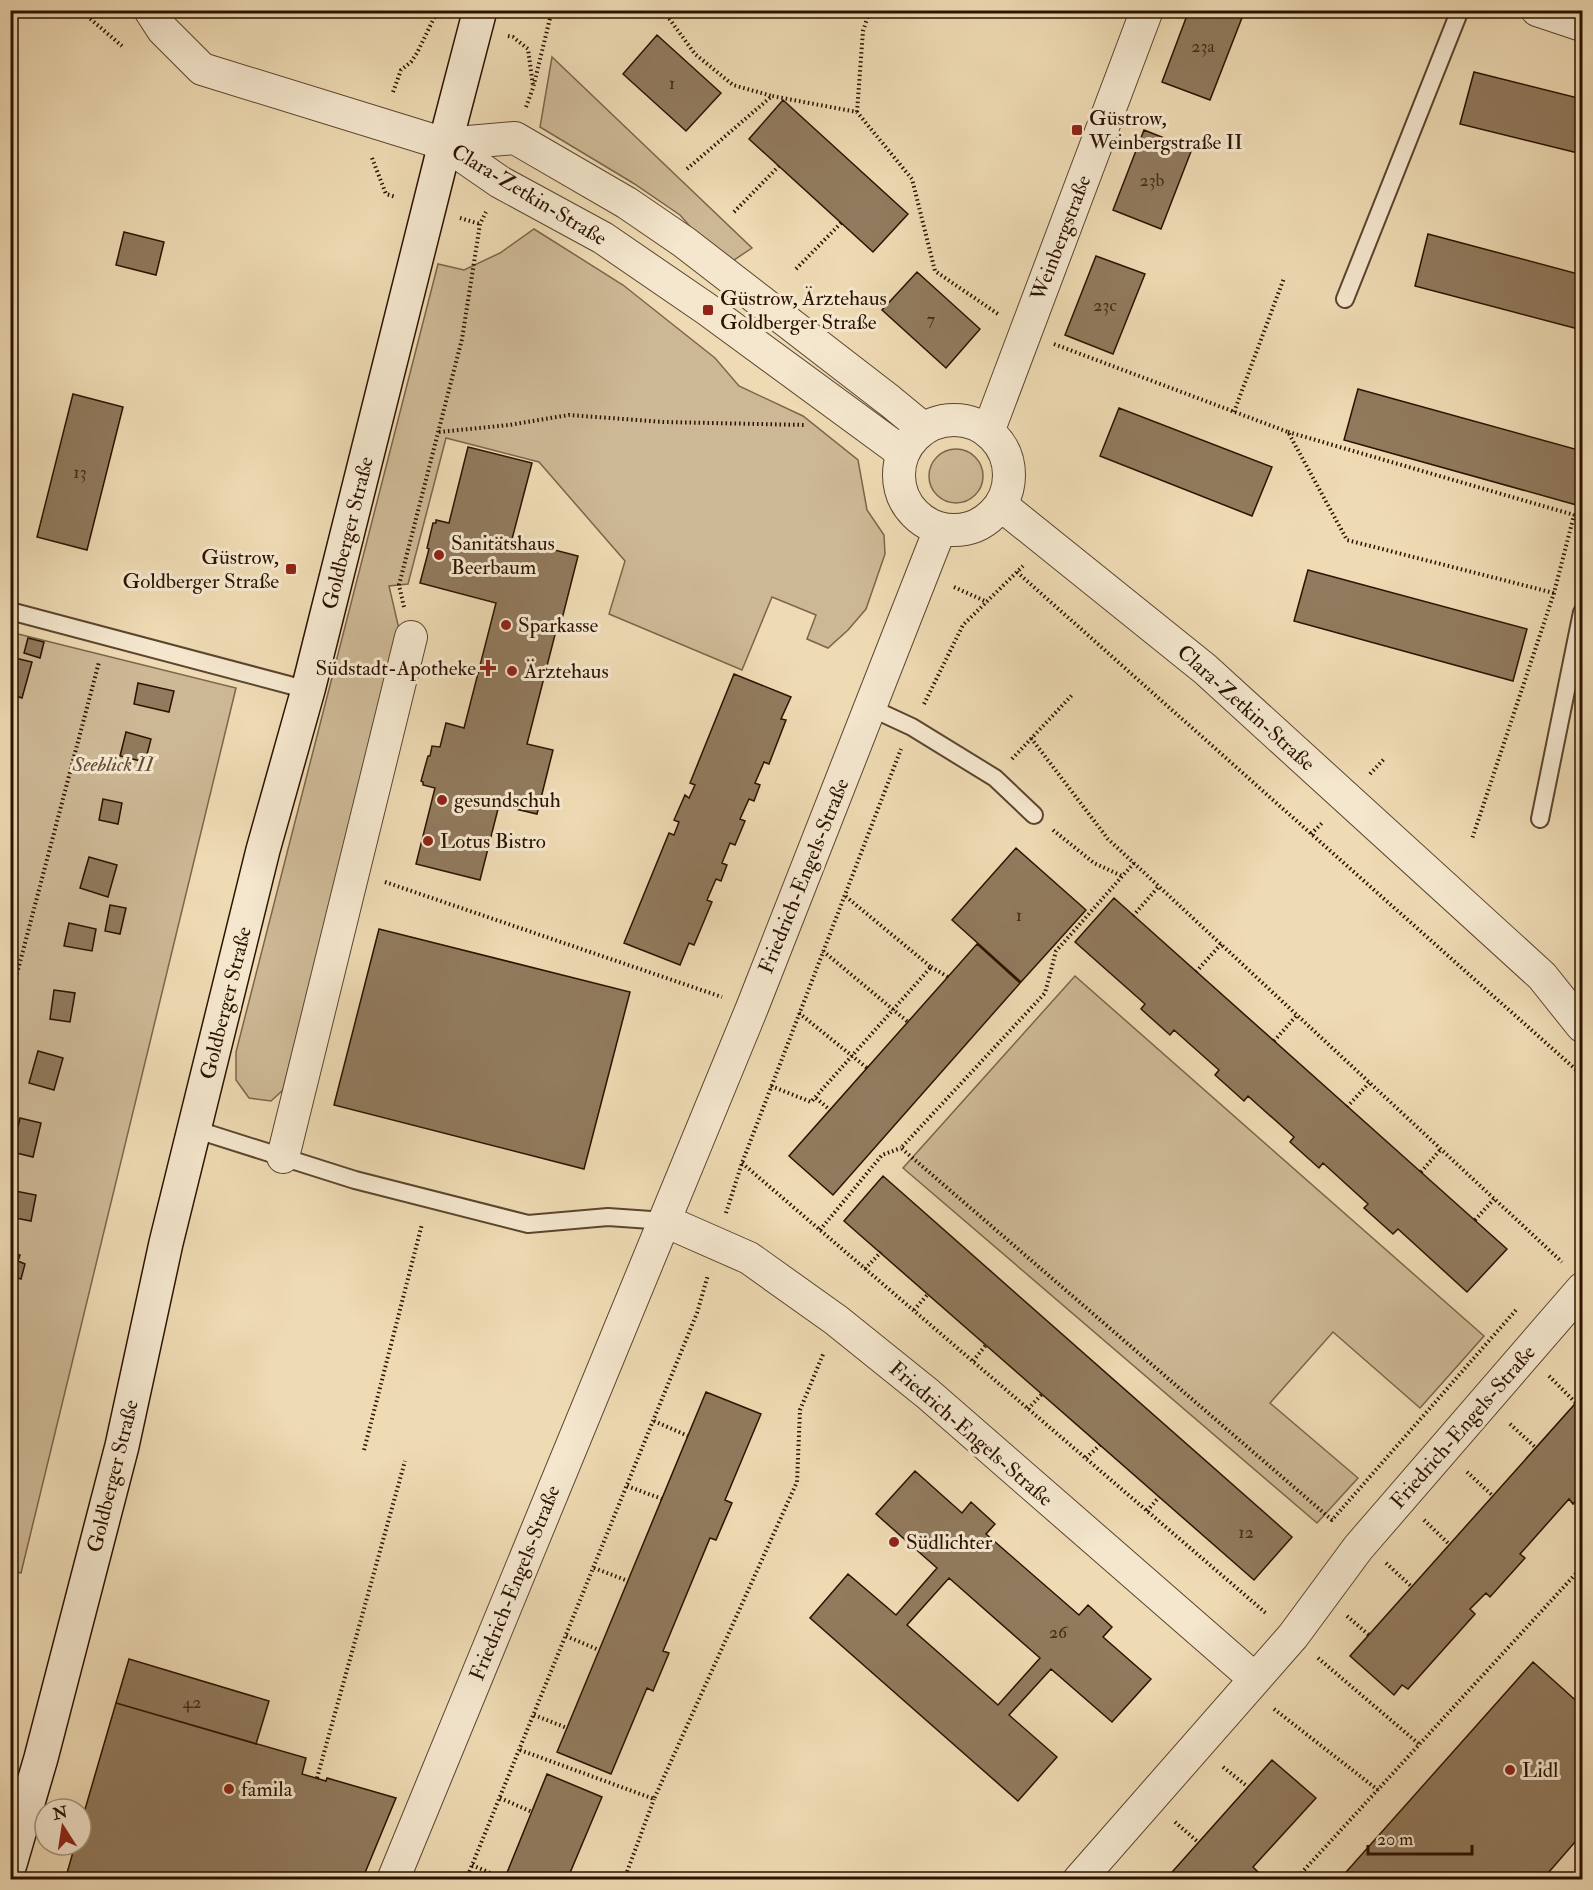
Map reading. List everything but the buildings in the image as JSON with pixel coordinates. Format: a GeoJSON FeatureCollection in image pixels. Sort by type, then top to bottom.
{"type":"FeatureCollection","features":[{"type":"Feature","properties":{"kind":"main road","name":"Goldberger Straße"},"geometry":{"type":"LineString","coordinates":[[10,1864],[41,1758],[119,1458],[166,1243],[263,850],[308,690],[480,10]]}},
{"type":"Feature","properties":{"kind":"street"},"geometry":{"type":"LineString","coordinates":[[150,10],[164,30],[202,69],[445,144]]}},
{"type":"Feature","properties":{"kind":"street","name":"Weinbergstraße"},"geometry":{"type":"LineString","coordinates":[[988,432],[1147,10]]}},
{"type":"Feature","properties":{"kind":"street"},"geometry":{"type":"LineString","coordinates":[[1538,10],[1582,25]]}},
{"type":"Feature","properties":{"kind":"street","name":"Clara-Zetkin-Straße"},"geometry":{"type":"LineString","coordinates":[[445,144],[514,138],[627,204],[684,242],[924,429]]}},
{"type":"Feature","properties":{"kind":"street","name":"Clara-Zetkin-Straße"},"geometry":{"type":"LineString","coordinates":[[445,144],[500,182],[603,238],[708,310],[903,453]]}},
{"type":"Feature","properties":{"kind":"street"},"geometry":{"type":"LineString","coordinates":[[961,421],[988,432],[1003,449],[1008,465],[1009,483],[994,513],[980,524],[964,530],[940,529],[927,524],[915,515],[905,502],[899,486],[899,469],[903,453],[912,439],[924,429],[943,422],[961,421]]}},
{"type":"Feature","properties":{"kind":"street","name":"Clara-Zetkin-Straße"},"geometry":{"type":"LineString","coordinates":[[1000,505],[1205,669],[1542,975],[1582,1026]]}},
{"type":"Feature","properties":{"kind":"street","name":"Friedrich-Engels-Straße"},"geometry":{"type":"LineString","coordinates":[[393,1880],[752,1008],[940,529]]}},
{"type":"Feature","properties":{"kind":"street"},"geometry":{"type":"LineString","coordinates":[[283,1157],[411,637]]}},
{"type":"Feature","properties":{"kind":"street","name":"Clara-Zetkin-Straße"},"geometry":{"type":"LineString","coordinates":[[1542,975],[1582,999]]}},
{"type":"Feature","properties":{"kind":"street","name":"Friedrich-Engels-Straße"},"geometry":{"type":"LineString","coordinates":[[665,1221],[749,1258],[836,1320],[928,1394],[1255,1679]]}},
{"type":"Feature","properties":{"kind":"street","name":"Friedrich-Engels-Straße"},"geometry":{"type":"LineString","coordinates":[[1079,1880],[1293,1636],[1358,1548],[1575,1278]]}},
{"type":"Feature","properties":{"kind":"lane"},"geometry":{"type":"LineString","coordinates":[[1345,299],[1460,10]]}},
{"type":"Feature","properties":{"kind":"lane"},"geometry":{"type":"LineString","coordinates":[[10,610],[308,690]]}},
{"type":"Feature","properties":{"kind":"lane"},"geometry":{"type":"LineString","coordinates":[[1540,819],[1582,612]]}},
{"type":"Feature","properties":{"kind":"lane"},"geometry":{"type":"LineString","coordinates":[[871,708],[912,727],[995,778],[1034,815]]}},
{"type":"Feature","properties":{"kind":"lane"},"geometry":{"type":"LineString","coordinates":[[194,1129],[355,1180],[528,1224],[608,1216],[665,1221]]}},
{"type":"Feature","properties":{"kind":"path"},"geometry":{"type":"LineString","coordinates":[[80,10],[122,46]]}},
{"type":"Feature","properties":{"kind":"path"},"geometry":{"type":"LineString","coordinates":[[514,138],[533,88],[552,10]]}},
{"type":"Feature","properties":{"kind":"path"},"geometry":{"type":"LineString","coordinates":[[669,10],[668,17],[694,54],[733,85],[772,96],[856,112],[912,179],[935,271],[1025,331],[1045,341],[1288,432],[1574,515],[1554,593],[1472,839]]}},
{"type":"Feature","properties":{"kind":"path"},"geometry":{"type":"LineString","coordinates":[[856,112],[863,31],[870,10]]}},
{"type":"Feature","properties":{"kind":"path"},"geometry":{"type":"LineString","coordinates":[[687,170],[772,96]]}},
{"type":"Feature","properties":{"kind":"path"},"geometry":{"type":"LineString","coordinates":[[734,212],[779,166]]}},
{"type":"Feature","properties":{"kind":"path"},"geometry":{"type":"LineString","coordinates":[[411,637],[399,585],[462,339],[480,224],[500,182]]}},
{"type":"Feature","properties":{"kind":"path"},"geometry":{"type":"LineString","coordinates":[[796,269],[841,223]]}},
{"type":"Feature","properties":{"kind":"path"},"geometry":{"type":"LineString","coordinates":[[1234,412],[1284,278]]}},
{"type":"Feature","properties":{"kind":"path"},"geometry":{"type":"LineString","coordinates":[[439,432],[509,425],[569,415],[664,422],[813,425]]}},
{"type":"Feature","properties":{"kind":"path"},"geometry":{"type":"LineString","coordinates":[[1288,432],[1347,540],[1554,593]]}},
{"type":"Feature","properties":{"kind":"path"},"geometry":{"type":"LineString","coordinates":[[466,1880],[697,1313],[742,1163],[896,758],[963,625],[1048,542]]}},
{"type":"Feature","properties":{"kind":"path"},"geometry":{"type":"LineString","coordinates":[[1017,572],[1582,1076]]}},
{"type":"Feature","properties":{"kind":"path"},"geometry":{"type":"LineString","coordinates":[[10,1000],[106,636]]}},
{"type":"Feature","properties":{"kind":"path"},"geometry":{"type":"LineString","coordinates":[[995,778],[1073,694]]}},
{"type":"Feature","properties":{"kind":"path"},"geometry":{"type":"LineString","coordinates":[[1031,738],[1108,839],[1441,1149],[1575,1278]]}},
{"type":"Feature","properties":{"kind":"path"},"geometry":{"type":"LineString","coordinates":[[1034,815],[1094,863],[1122,876]]}},
{"type":"Feature","properties":{"kind":"path"},"geometry":{"type":"LineString","coordinates":[[820,1230],[882,1155],[901,1148],[1045,993],[1056,951],[1134,863]]}},
{"type":"Feature","properties":{"kind":"path"},"geometry":{"type":"LineString","coordinates":[[353,871],[752,1008]]}},
{"type":"Feature","properties":{"kind":"path"},"geometry":{"type":"LineString","coordinates":[[1133,916],[1159,886]]}},
{"type":"Feature","properties":{"kind":"path"},"geometry":{"type":"LineString","coordinates":[[844,895],[931,967],[948,976]]}},
{"type":"Feature","properties":{"kind":"path"},"geometry":{"type":"LineString","coordinates":[[1196,972],[1221,944]]}},
{"type":"Feature","properties":{"kind":"path"},"geometry":{"type":"LineString","coordinates":[[823,951],[908,1022]]}},
{"type":"Feature","properties":{"kind":"path"},"geometry":{"type":"LineString","coordinates":[[771,1086],[812,1102],[931,967]]}},
{"type":"Feature","properties":{"kind":"path"},"geometry":{"type":"LineString","coordinates":[[799,1013],[867,1068]]}},
{"type":"Feature","properties":{"kind":"path"},"geometry":{"type":"LineString","coordinates":[[1274,1041],[1297,1015]]}},
{"type":"Feature","properties":{"kind":"path"},"geometry":{"type":"LineString","coordinates":[[1347,1107],[1370,1083]]}},
{"type":"Feature","properties":{"kind":"path"},"geometry":{"type":"LineString","coordinates":[[816,1098],[830,1110]]}},
{"type":"Feature","properties":{"kind":"path"},"geometry":{"type":"LineString","coordinates":[[901,1148],[1332,1520],[1520,1305]]}},
{"type":"Feature","properties":{"kind":"path"},"geometry":{"type":"LineString","coordinates":[[1421,1172],[1441,1149]]}},
{"type":"Feature","properties":{"kind":"path"},"geometry":{"type":"LineString","coordinates":[[742,1163],[1419,1744]]}},
{"type":"Feature","properties":{"kind":"path"},"geometry":{"type":"LineString","coordinates":[[1475,1220],[1494,1199]]}},
{"type":"Feature","properties":{"kind":"path"},"geometry":{"type":"LineString","coordinates":[[364,1450],[429,1200]]}},
{"type":"Feature","properties":{"kind":"path"},"geometry":{"type":"LineString","coordinates":[[865,1269],[881,1252]]}},
{"type":"Feature","properties":{"kind":"path"},"geometry":{"type":"LineString","coordinates":[[914,1310],[928,1294]]}},
{"type":"Feature","properties":{"kind":"path"},"geometry":{"type":"LineString","coordinates":[[624,1880],[654,1799],[797,1482],[800,1410],[836,1320]]}},
{"type":"Feature","properties":{"kind":"path"},"geometry":{"type":"LineString","coordinates":[[973,1361],[986,1345]]}},
{"type":"Feature","properties":{"kind":"path"},"geometry":{"type":"LineString","coordinates":[[1548,1376],[1576,1403]]}},
{"type":"Feature","properties":{"kind":"path"},"geometry":{"type":"LineString","coordinates":[[1028,1409],[1042,1394]]}},
{"type":"Feature","properties":{"kind":"path"},"geometry":{"type":"LineString","coordinates":[[654,1421],[688,1436]]}},
{"type":"Feature","properties":{"kind":"path"},"geometry":{"type":"LineString","coordinates":[[1508,1421],[1536,1448]]}},
{"type":"Feature","properties":{"kind":"path"},"geometry":{"type":"LineString","coordinates":[[1086,1458],[1100,1446]]}},
{"type":"Feature","properties":{"kind":"path"},"geometry":{"type":"LineString","coordinates":[[317,1779],[405,1461]]}},
{"type":"Feature","properties":{"kind":"path"},"geometry":{"type":"LineString","coordinates":[[1464,1470],[1493,1496]]}},
{"type":"Feature","properties":{"kind":"path"},"geometry":{"type":"LineString","coordinates":[[627,1486],[662,1499]]}},
{"type":"Feature","properties":{"kind":"path"},"geometry":{"type":"LineString","coordinates":[[1147,1510],[1159,1497]]}},
{"type":"Feature","properties":{"kind":"path"},"geometry":{"type":"LineString","coordinates":[[1421,1517],[1450,1545]]}},
{"type":"Feature","properties":{"kind":"path"},"geometry":{"type":"LineString","coordinates":[[1383,1560],[1412,1587]]}},
{"type":"Feature","properties":{"kind":"path"},"geometry":{"type":"LineString","coordinates":[[594,1568],[628,1581]]}},
{"type":"Feature","properties":{"kind":"path"},"geometry":{"type":"LineString","coordinates":[[1295,1880],[1582,1568]]}},
{"type":"Feature","properties":{"kind":"path"},"geometry":{"type":"LineString","coordinates":[[1344,1613],[1370,1635]]}},
{"type":"Feature","properties":{"kind":"path"},"geometry":{"type":"LineString","coordinates":[[566,1636],[599,1650]]}},
{"type":"Feature","properties":{"kind":"path"},"geometry":{"type":"LineString","coordinates":[[1274,1709],[1378,1790]]}},
{"type":"Feature","properties":{"kind":"path"},"geometry":{"type":"LineString","coordinates":[[534,1715],[567,1728]]}},
{"type":"Feature","properties":{"kind":"path"},"geometry":{"type":"LineString","coordinates":[[519,1750],[654,1799]]}},
{"type":"Feature","properties":{"kind":"path"},"geometry":{"type":"LineString","coordinates":[[1223,1767],[1248,1787]]}},
{"type":"Feature","properties":{"kind":"path"},"geometry":{"type":"LineString","coordinates":[[500,1798],[532,1812]]}},
{"type":"Feature","properties":{"kind":"path"},"geometry":{"type":"LineString","coordinates":[[1175,1822],[1198,1842]]}},
{"type":"Feature","properties":{"kind":"path"},"geometry":{"type":"LineString","coordinates":[[472,1865],[504,1879]]}},
{"type":"Feature","properties":{"kind":"green space"},"geometry":{"type":"Polygon","coordinates":[[[552,57],[752,248],[728,264],[708,247],[680,215],[633,183],[540,127],[552,57]]]}},
{"type":"Feature","properties":{"kind":"green space"},"geometry":{"type":"Polygon","coordinates":[[[534,229],[623,285],[715,358],[739,386],[803,416],[858,460],[867,510],[884,535],[885,554],[866,609],[828,648],[807,639],[816,615],[772,597],[742,670],[609,614],[625,561],[539,462],[446,438],[408,584],[389,586],[399,629],[283,1090],[271,1101],[249,1098],[236,1080],[236,1052],[438,264],[464,270],[500,253],[534,229]]]}},
{"type":"Feature","properties":{"kind":"green space"},"geometry":{"type":"Polygon","coordinates":[[[951,449],[961,449],[971,453],[979,461],[983,476],[979,491],[971,499],[961,503],[951,503],[941,499],[933,491],[929,481],[929,471],[933,461],[941,453],[951,449]]]}},
{"type":"Feature","properties":{"kind":"green space","name":"Seeblick II"},"geometry":{"type":"Polygon","coordinates":[[[10,632],[236,688],[21,1573],[10,1570],[10,632]]]}},
{"type":"Feature","properties":{"kind":"green space"},"geometry":{"type":"Polygon","coordinates":[[[1075,976],[1484,1336],[1420,1408],[1333,1332],[1270,1403],[1358,1478],[1317,1523],[903,1168],[1075,976]]]}},
{"type":"Feature","properties":{"kind":"place","name":"Güstrow, Weinbergstraße II"},"geometry":{"type":"Point","coordinates":[1077,130]}},
{"type":"Feature","properties":{"kind":"place","name":"Güstrow, Ärztehaus Goldberger Straße"},"geometry":{"type":"Point","coordinates":[708,310]}},
{"type":"Feature","properties":{"kind":"place","name":"Sanitätshaus Beerbaum"},"geometry":{"type":"Point","coordinates":[439,555]}},
{"type":"Feature","properties":{"kind":"place","name":"Güstrow, Goldberger Straße"},"geometry":{"type":"Point","coordinates":[291,569]}},
{"type":"Feature","properties":{"kind":"place","name":"Sparkasse"},"geometry":{"type":"Point","coordinates":[506,625]}},
{"type":"Feature","properties":{"kind":"place","name":"Südstadt-Apotheke"},"geometry":{"type":"Point","coordinates":[488,668]}},
{"type":"Feature","properties":{"kind":"place","name":"Ärztehaus"},"geometry":{"type":"Point","coordinates":[512,671]}},
{"type":"Feature","properties":{"kind":"place","name":"gesundschuh"},"geometry":{"type":"Point","coordinates":[442,800]}},
{"type":"Feature","properties":{"kind":"place","name":"Lotus Bistro"},"geometry":{"type":"Point","coordinates":[428,841]}},
{"type":"Feature","properties":{"kind":"place","name":"Südlichter"},"geometry":{"type":"Point","coordinates":[894,1542]}},
{"type":"Feature","properties":{"kind":"place","name":"Lidl"},"geometry":{"type":"Point","coordinates":[1510,1770]}},
{"type":"Feature","properties":{"kind":"place","name":"famila"},"geometry":{"type":"Point","coordinates":[229,1789]}}]}
